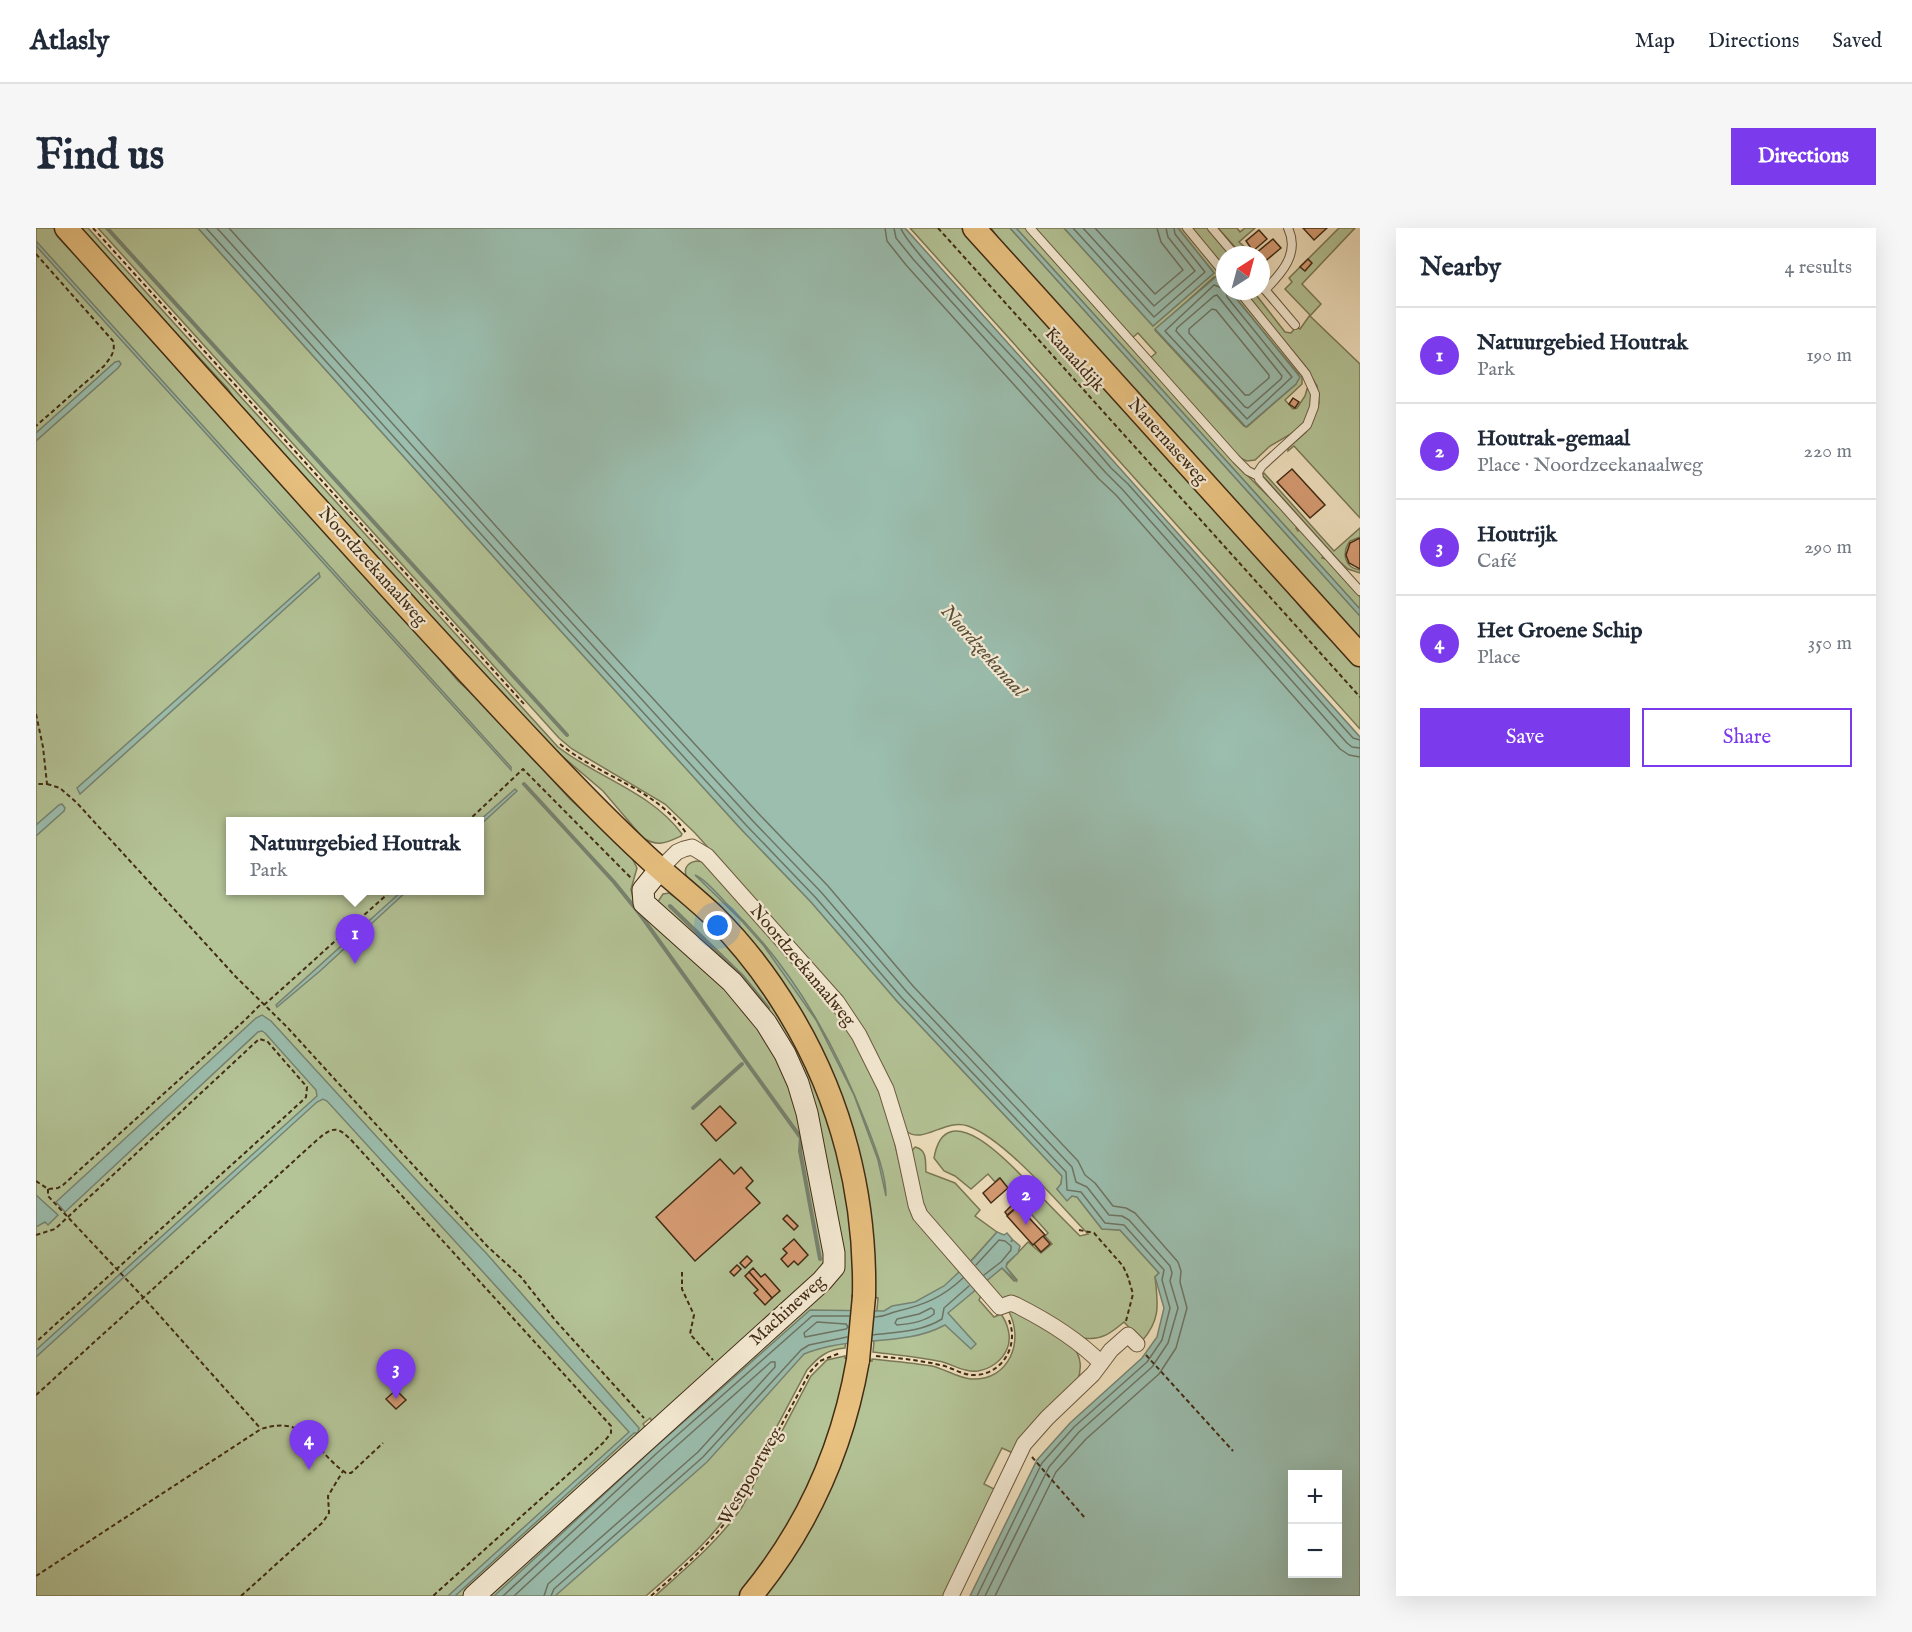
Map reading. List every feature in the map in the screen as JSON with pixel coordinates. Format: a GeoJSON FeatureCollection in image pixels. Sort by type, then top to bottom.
{"type":"FeatureCollection","features":[{"type":"Feature","properties":{"kind":"main road","name":"Noordzeekanaalweg"},"geometry":{"type":"LineString","coordinates":[[66,228],[480,686],[576,787],[660,868],[714,916],[746,952],[777,993],[810,1049],[836,1110],[851,1162],[862,1228],[864,1296],[858,1356]]}},
{"type":"Feature","properties":{"kind":"main road","name":"Nauernaseweg"},"geometry":{"type":"LineString","coordinates":[[974,228],[1360,655]]}},
{"type":"Feature","properties":{"kind":"main road"},"geometry":{"type":"LineString","coordinates":[[751,1596],[792,1539],[818,1489],[843,1422],[858,1356]]}},
{"type":"Feature","properties":{"kind":"street"},"geometry":{"type":"LineString","coordinates":[[643,890],[660,868],[677,852],[692,847]]}},
{"type":"Feature","properties":{"kind":"street","name":"Noordzeekanaalweg"},"geometry":{"type":"LineString","coordinates":[[692,847],[717,867],[811,970],[849,1018],[879,1073],[889,1099],[903,1144],[915,1205],[920,1215],[1000,1307]]}},
{"type":"Feature","properties":{"kind":"street","name":"Machineweg"},"geometry":{"type":"LineString","coordinates":[[474,1596],[831,1272],[835,1261],[809,1122],[790,1063],[766,1023],[741,992],[711,962],[647,906],[643,899],[643,890]]}},
{"type":"Feature","properties":{"kind":"street"},"geometry":{"type":"LineString","coordinates":[[1000,1307],[1006,1304],[1016,1305],[1052,1324],[1075,1339],[1101,1363]]}},
{"type":"Feature","properties":{"kind":"street"},"geometry":{"type":"LineString","coordinates":[[951,1596],[1024,1444],[1112,1350],[1132,1339]]}},
{"type":"Feature","properties":{"kind":"lane"},"geometry":{"type":"LineString","coordinates":[[1030,228],[1236,459],[1248,471],[1258,476],[1261,483],[1360,591]]}},
{"type":"Feature","properties":{"kind":"lane"},"geometry":{"type":"LineString","coordinates":[[1186,228],[1216,263]]}},
{"type":"Feature","properties":{"kind":"lane"},"geometry":{"type":"LineString","coordinates":[[1212,228],[1227,246]]}},
{"type":"Feature","properties":{"kind":"lane"},"geometry":{"type":"LineString","coordinates":[[1270,283],[1278,278],[1288,262],[1292,243],[1288,228]]}},
{"type":"Feature","properties":{"kind":"lane"},"geometry":{"type":"LineString","coordinates":[[1270,295],[1295,325]]}},
{"type":"Feature","properties":{"kind":"lane"},"geometry":{"type":"LineString","coordinates":[[1246,300],[1306,374],[1315,394],[1314,407],[1307,424],[1262,466],[1258,476]]}},
{"type":"Feature","properties":{"kind":"path","name":"Noordzeekanaalweg"},"geometry":{"type":"LineString","coordinates":[[93,228],[528,709]]}},
{"type":"Feature","properties":{"kind":"path","name":"Kanaaldijk"},"geometry":{"type":"LineString","coordinates":[[938,228],[1360,697]]}},
{"type":"Feature","properties":{"kind":"path"},"geometry":{"type":"LineString","coordinates":[[36,254],[113,341],[115,348],[104,366],[36,426]]}},
{"type":"Feature","properties":{"kind":"path"},"geometry":{"type":"LineString","coordinates":[[36,714],[44,747],[47,784]]}},
{"type":"Feature","properties":{"kind":"path"},"geometry":{"type":"LineString","coordinates":[[556,740],[588,763],[637,788],[658,802],[686,831],[692,847]]}},
{"type":"Feature","properties":{"kind":"path"},"geometry":{"type":"LineString","coordinates":[[473,817],[523,769],[643,890]]}},
{"type":"Feature","properties":{"kind":"path"},"geometry":{"type":"LineString","coordinates":[[36,784],[47,784],[60,788],[77,803],[302,1043],[486,1246],[521,1277],[555,1320],[656,1432]]}},
{"type":"Feature","properties":{"kind":"path"},"geometry":{"type":"LineString","coordinates":[[36,1181],[48,1189],[63,1185],[387,895]]}},
{"type":"Feature","properties":{"kind":"path"},"geometry":{"type":"LineString","coordinates":[[36,1234],[51,1231],[259,1039],[267,1041],[307,1087],[306,1097],[36,1342]]}},
{"type":"Feature","properties":{"kind":"path"},"geometry":{"type":"LineString","coordinates":[[36,1395],[326,1133],[332,1129],[339,1130],[346,1134],[611,1426],[611,1433],[603,1443],[433,1596]]}},
{"type":"Feature","properties":{"kind":"path"},"geometry":{"type":"LineString","coordinates":[[48,1189],[48,1196],[143,1297],[261,1429]]}},
{"type":"Feature","properties":{"kind":"path"},"geometry":{"type":"LineString","coordinates":[[1079,1230],[1089,1231],[1100,1238],[1114,1254],[1128,1277],[1132,1294],[1125,1330],[1233,1451]]}},
{"type":"Feature","properties":{"kind":"path"},"geometry":{"type":"LineString","coordinates":[[682,1272],[682,1289],[694,1315],[690,1334],[722,1371]]}},
{"type":"Feature","properties":{"kind":"path"},"geometry":{"type":"LineString","coordinates":[[858,1356],[935,1364],[970,1375],[986,1373],[1000,1364],[1011,1347],[1012,1330],[1000,1307]]}},
{"type":"Feature","properties":{"kind":"path","name":"Westpoortweg"},"geometry":{"type":"LineString","coordinates":[[651,1596],[710,1542],[726,1524],[810,1372],[820,1361],[858,1356]]}},
{"type":"Feature","properties":{"kind":"path"},"geometry":{"type":"LineString","coordinates":[[36,1576],[261,1429],[280,1425],[295,1426],[343,1471],[351,1473],[384,1443]]}},
{"type":"Feature","properties":{"kind":"path"},"geometry":{"type":"LineString","coordinates":[[1029,1454],[1086,1518]]}},
{"type":"Feature","properties":{"kind":"path"},"geometry":{"type":"LineString","coordinates":[[241,1596],[323,1522],[329,1513],[328,1496],[343,1471]]}},
{"type":"Feature","properties":{"kind":"shaded area"},"geometry":{"type":"Polygon","coordinates":[[[36,228],[56,228],[458,681],[482,703],[570,799],[631,856],[637,868],[631,889],[634,903],[729,987],[790,1077],[828,1263],[652,1421],[650,1418],[643,1424],[645,1427],[466,1596],[36,1596],[36,228]]]}},
{"type":"Feature","properties":{"kind":"shaded area"},"geometry":{"type":"Polygon","coordinates":[[[76,228],[88,228],[558,747],[640,796],[669,819],[682,834],[681,836],[662,843],[643,838],[603,791],[549,745],[250,421],[228,389],[184,341],[162,323],[76,228]]]}},
{"type":"Feature","properties":{"kind":"shaded area"},"geometry":{"type":"Polygon","coordinates":[[[98,228],[198,228],[741,829],[811,902],[897,1001],[1062,1176],[1061,1184],[1057,1189],[1067,1200],[1072,1196],[1077,1197],[1102,1229],[1120,1230],[1159,1273],[1155,1277],[1157,1311],[1152,1326],[1142,1341],[1124,1322],[1101,1337],[1084,1338],[1001,1298],[985,1281],[1002,1268],[1014,1281],[1017,1280],[1006,1267],[1028,1242],[1041,1253],[1052,1244],[1045,1236],[1048,1233],[999,1178],[995,1182],[988,1174],[971,1189],[955,1176],[944,1171],[934,1158],[941,1139],[952,1131],[967,1133],[999,1154],[1080,1236],[1088,1234],[1015,1158],[983,1133],[959,1124],[920,1135],[906,1131],[818,970],[695,833],[665,804],[572,749],[559,738],[98,228]]]}},
{"type":"Feature","properties":{"kind":"shaded area"},"geometry":{"type":"Polygon","coordinates":[[[910,228],[964,228],[1022,299],[1062,337],[1278,576],[1313,621],[1360,667],[1360,729],[910,228]]]}},
{"type":"Feature","properties":{"kind":"shaded area"},"geometry":{"type":"Polygon","coordinates":[[[991,228],[1010,228],[1360,616],[1360,643],[1011,256],[991,228]]]}},
{"type":"Feature","properties":{"kind":"shaded area"},"geometry":{"type":"Polygon","coordinates":[[[1016,228],[1026,228],[1234,462],[1298,526],[1296,528],[1298,531],[1300,529],[1323,556],[1322,558],[1326,559],[1360,597],[1360,609],[1016,228]]]}},
{"type":"Feature","properties":{"kind":"shaded area"},"geometry":{"type":"Polygon","coordinates":[[[1034,228],[1064,228],[1153,326],[1214,273],[1178,228],[1182,228],[1216,268],[1216,277],[1155,330],[1247,427],[1296,384],[1299,375],[1237,300],[1242,300],[1302,375],[1302,384],[1285,400],[1293,409],[1297,408],[1307,389],[1311,390],[1311,410],[1304,424],[1296,431],[1270,446],[1255,460],[1247,461],[1240,458],[1150,358],[1156,353],[1138,333],[1132,338],[1034,228]]]}},
{"type":"Feature","properties":{"kind":"shaded area"},"geometry":{"type":"Polygon","coordinates":[[[1191,228],[1208,228],[1224,246],[1216,246],[1216,258],[1191,228]]]}},
{"type":"Feature","properties":{"kind":"shaded area"},"geometry":{"type":"Polygon","coordinates":[[[1218,228],[1237,228],[1240,232],[1245,228],[1255,228],[1239,242],[1244,246],[1234,246],[1218,228]]]}},
{"type":"Feature","properties":{"kind":"shaded area"},"geometry":{"type":"Polygon","coordinates":[[[1339,228],[1355,228],[1302,284],[1321,304],[1310,316],[1360,364],[1360,518],[1294,446],[1288,451],[1288,448],[1306,432],[1312,423],[1319,403],[1317,386],[1305,366],[1250,300],[1260,300],[1285,332],[1291,333],[1296,327],[1300,329],[1310,315],[1285,289],[1292,282],[1289,278],[1339,228]]]}},
{"type":"Feature","properties":{"kind":"shaded area"},"geometry":{"type":"Polygon","coordinates":[[[1264,473],[1334,551],[1360,528],[1360,537],[1350,541],[1345,555],[1348,563],[1360,570],[1360,573],[1348,569],[1339,561],[1262,475],[1264,473]]]}},
{"type":"Feature","properties":{"kind":"shaded area"},"geometry":{"type":"Polygon","coordinates":[[[699,861],[705,863],[830,1003],[861,1051],[887,1110],[905,1187],[982,1293],[979,1300],[994,1317],[1001,1314],[1006,1322],[1008,1345],[999,1361],[991,1366],[973,1371],[930,1359],[873,1352],[878,1298],[875,1297],[838,1091],[687,877],[685,871],[687,866],[699,861]]]}},
{"type":"Feature","properties":{"kind":"shaded area"},"geometry":{"type":"Polygon","coordinates":[[[669,893],[689,908],[717,935],[753,977],[790,1034],[828,1114],[852,1214],[853,1310],[849,1311],[845,1348],[824,1354],[807,1370],[727,1516],[694,1552],[646,1596],[482,1596],[830,1281],[804,1080],[657,903],[663,894],[669,893]]]}},
{"type":"Feature","properties":{"kind":"shaded area"},"geometry":{"type":"Polygon","coordinates":[[[915,1147],[924,1154],[926,1172],[955,1183],[980,1210],[975,1216],[997,1232],[969,1263],[924,1210],[911,1152],[915,1147]]]}},
{"type":"Feature","properties":{"kind":"shaded area"},"geometry":{"type":"Polygon","coordinates":[[[1010,1309],[1072,1346],[1079,1359],[1080,1373],[1077,1382],[1013,1453],[1002,1448],[984,1484],[996,1490],[947,1596],[759,1596],[868,1361],[872,1359],[932,1366],[966,1378],[984,1378],[996,1373],[1011,1356],[1015,1334],[1008,1310],[1010,1309]]]}},
{"type":"Feature","properties":{"kind":"shaded area"},"geometry":{"type":"Polygon","coordinates":[[[845,1356],[847,1359],[845,1386],[808,1494],[743,1596],[655,1596],[690,1565],[733,1520],[811,1376],[827,1360],[845,1356]]]}},
{"type":"Feature","properties":{"kind":"water","name":"Noordzeekanaal"},"geometry":{"type":"Polygon","coordinates":[[[198,228],[905,228],[1360,737],[1360,1596],[970,1596],[1037,1460],[1070,1423],[1142,1358],[1157,1337],[1164,1308],[1155,1277],[1159,1273],[1120,1230],[1102,1229],[1077,1197],[1072,1196],[1067,1201],[1057,1189],[1061,1184],[1062,1176],[897,1001],[811,902],[741,829],[198,228]]]}},
{"type":"Feature","properties":{"kind":"water"},"geometry":{"type":"Polygon","coordinates":[[[1010,228],[1016,228],[1360,609],[1360,616],[1010,228]]]}},
{"type":"Feature","properties":{"kind":"water"},"geometry":{"type":"Polygon","coordinates":[[[1064,228],[1178,228],[1214,273],[1153,326],[1064,228]]]}},
{"type":"Feature","properties":{"kind":"water"},"geometry":{"type":"Polygon","coordinates":[[[36,241],[511,767],[511,770],[37,247],[36,241]]]}},
{"type":"Feature","properties":{"kind":"water"},"geometry":{"type":"Polygon","coordinates":[[[1216,277],[1216,300],[1237,300],[1300,377],[1296,384],[1246,427],[1155,329],[1216,277]]]}},
{"type":"Feature","properties":{"kind":"water"},"geometry":{"type":"Polygon","coordinates":[[[119,361],[121,364],[118,368],[36,441],[36,433],[115,362],[119,361]]]}},
{"type":"Feature","properties":{"kind":"water"},"geometry":{"type":"Polygon","coordinates":[[[319,573],[320,577],[80,794],[77,788],[319,573]]]}},
{"type":"Feature","properties":{"kind":"water"},"geometry":{"type":"Polygon","coordinates":[[[515,789],[517,791],[484,821],[484,817],[515,789]]]}},
{"type":"Feature","properties":{"kind":"water"},"geometry":{"type":"Polygon","coordinates":[[[62,804],[64,811],[36,836],[36,825],[62,804]]]}},
{"type":"Feature","properties":{"kind":"water"},"geometry":{"type":"Polygon","coordinates":[[[695,875],[711,887],[748,926],[790,978],[808,1006],[825,1035],[854,1095],[816,1020],[764,946],[695,875]]]}},
{"type":"Feature","properties":{"kind":"water"},"geometry":{"type":"Polygon","coordinates":[[[398,895],[403,895],[320,971],[277,1007],[276,1005],[398,895]]]}},
{"type":"Feature","properties":{"kind":"water"},"geometry":{"type":"Polygon","coordinates":[[[262,1015],[271,1021],[487,1254],[639,1428],[638,1433],[634,1433],[455,1596],[448,1596],[629,1432],[327,1101],[323,1099],[317,1102],[36,1357],[36,1350],[317,1096],[316,1090],[265,1033],[258,1032],[65,1212],[56,1202],[256,1018],[262,1015]]]}},
{"type":"Feature","properties":{"kind":"water"},"geometry":{"type":"Polygon","coordinates":[[[854,1095],[880,1160],[886,1196],[878,1160],[854,1095]]]}},
{"type":"Feature","properties":{"kind":"water"},"geometry":{"type":"Polygon","coordinates":[[[36,1195],[58,1215],[48,1225],[45,1222],[36,1227],[36,1195]]]}},
{"type":"Feature","properties":{"kind":"water"},"geometry":{"type":"Polygon","coordinates":[[[997,1232],[1004,1235],[1007,1233],[1012,1239],[1011,1242],[1013,1240],[1020,1246],[1018,1253],[1007,1263],[1006,1267],[1017,1282],[1002,1268],[948,1313],[976,1344],[971,1349],[945,1325],[904,1338],[845,1344],[821,1348],[804,1354],[707,1462],[555,1596],[494,1596],[653,1449],[810,1310],[884,1311],[892,1306],[915,1302],[944,1286],[997,1232]]]}},
{"type":"Feature","properties":{"kind":"building"},"geometry":{"type":"Polygon","coordinates":[[[1303,228],[1327,228],[1314,240],[1303,228]]]}},
{"type":"Feature","properties":{"kind":"building"},"geometry":{"type":"Polygon","coordinates":[[[1259,230],[1267,239],[1259,246],[1250,246],[1246,241],[1259,230]]]}},
{"type":"Feature","properties":{"kind":"building"},"geometry":{"type":"Polygon","coordinates":[[[1273,239],[1281,248],[1270,257],[1270,246],[1265,246],[1273,239]]]}},
{"type":"Feature","properties":{"kind":"building"},"geometry":{"type":"Polygon","coordinates":[[[1308,259],[1312,263],[1305,271],[1300,267],[1308,259]]]}},
{"type":"Feature","properties":{"kind":"building"},"geometry":{"type":"Polygon","coordinates":[[[1293,398],[1299,402],[1295,408],[1289,404],[1293,398]]]}},
{"type":"Feature","properties":{"kind":"building"},"geometry":{"type":"Polygon","coordinates":[[[1292,469],[1325,505],[1310,518],[1277,482],[1292,469]]]}},
{"type":"Feature","properties":{"kind":"building"},"geometry":{"type":"Polygon","coordinates":[[[1360,538],[1360,569],[1349,563],[1346,555],[1350,543],[1360,538]]]}},
{"type":"Feature","properties":{"kind":"building"},"geometry":{"type":"Polygon","coordinates":[[[720,1106],[736,1123],[716,1141],[701,1124],[720,1106]]]}},
{"type":"Feature","properties":{"kind":"building"},"geometry":{"type":"Polygon","coordinates":[[[720,1159],[734,1174],[741,1167],[753,1181],[746,1188],[760,1203],[695,1261],[656,1217],[720,1159]]]}},
{"type":"Feature","properties":{"kind":"building"},"geometry":{"type":"Polygon","coordinates":[[[1000,1178],[1008,1188],[991,1203],[983,1193],[1000,1178]]]}},
{"type":"Feature","properties":{"kind":"building"},"geometry":{"type":"Polygon","coordinates":[[[1014,1203],[1017,1207],[1007,1215],[1005,1212],[1014,1203]]]}},
{"type":"Feature","properties":{"kind":"building"},"geometry":{"type":"Polygon","coordinates":[[[1018,1206],[1045,1235],[1033,1245],[1007,1216],[1018,1206]]]}},
{"type":"Feature","properties":{"kind":"building"},"geometry":{"type":"Polygon","coordinates":[[[787,1215],[798,1226],[794,1230],[783,1219],[787,1215]]]}},
{"type":"Feature","properties":{"kind":"building"},"geometry":{"type":"Polygon","coordinates":[[[1043,1236],[1050,1244],[1041,1252],[1034,1244],[1043,1236]]]}},
{"type":"Feature","properties":{"kind":"building"},"geometry":{"type":"Polygon","coordinates":[[[794,1239],[808,1255],[798,1265],[794,1261],[788,1267],[781,1259],[787,1253],[783,1249],[794,1239]]]}},
{"type":"Feature","properties":{"kind":"building"},"geometry":{"type":"Polygon","coordinates":[[[747,1256],[752,1261],[745,1268],[740,1263],[747,1256]]]}},
{"type":"Feature","properties":{"kind":"building"},"geometry":{"type":"Polygon","coordinates":[[[737,1265],[741,1269],[734,1276],[730,1272],[737,1265]]]}},
{"type":"Feature","properties":{"kind":"building"},"geometry":{"type":"Polygon","coordinates":[[[753,1268],[761,1277],[765,1274],[780,1291],[772,1298],[749,1272],[753,1268]]]}},
{"type":"Feature","properties":{"kind":"building"},"geometry":{"type":"Polygon","coordinates":[[[749,1272],[772,1298],[765,1305],[754,1293],[758,1290],[745,1276],[749,1272]]]}},
{"type":"Feature","properties":{"kind":"building"},"geometry":{"type":"Polygon","coordinates":[[[396,1390],[406,1400],[396,1409],[386,1399],[396,1390]]]}},
{"type":"Feature","properties":{"kind":"waterway"},"geometry":{"type":"LineString","coordinates":[[107,228],[567,735]]}},
{"type":"Feature","properties":{"kind":"waterway"},"geometry":{"type":"LineString","coordinates":[[524,784],[614,882],[639,913],[801,1138],[800,1151],[820,1259]]}},
{"type":"Feature","properties":{"kind":"waterway"},"geometry":{"type":"LineString","coordinates":[[670,906],[743,977],[768,1008]]}},
{"type":"Feature","properties":{"kind":"waterway"},"geometry":{"type":"LineString","coordinates":[[693,1108],[742,1064]]}},
{"type":"Feature","properties":{"kind":"place","name":"Natuurgebied Houtrak"},"geometry":{"type":"Point","coordinates":[355,964]}},
{"type":"Feature","properties":{"kind":"place","name":"Houtrak-gemaal"},"geometry":{"type":"Point","coordinates":[1026,1225]}},
{"type":"Feature","properties":{"kind":"place","name":"Houtrijk"},"geometry":{"type":"Point","coordinates":[396,1399]}},
{"type":"Feature","properties":{"kind":"place","name":"Het Groene Schip"},"geometry":{"type":"Point","coordinates":[309,1470]}}]}
